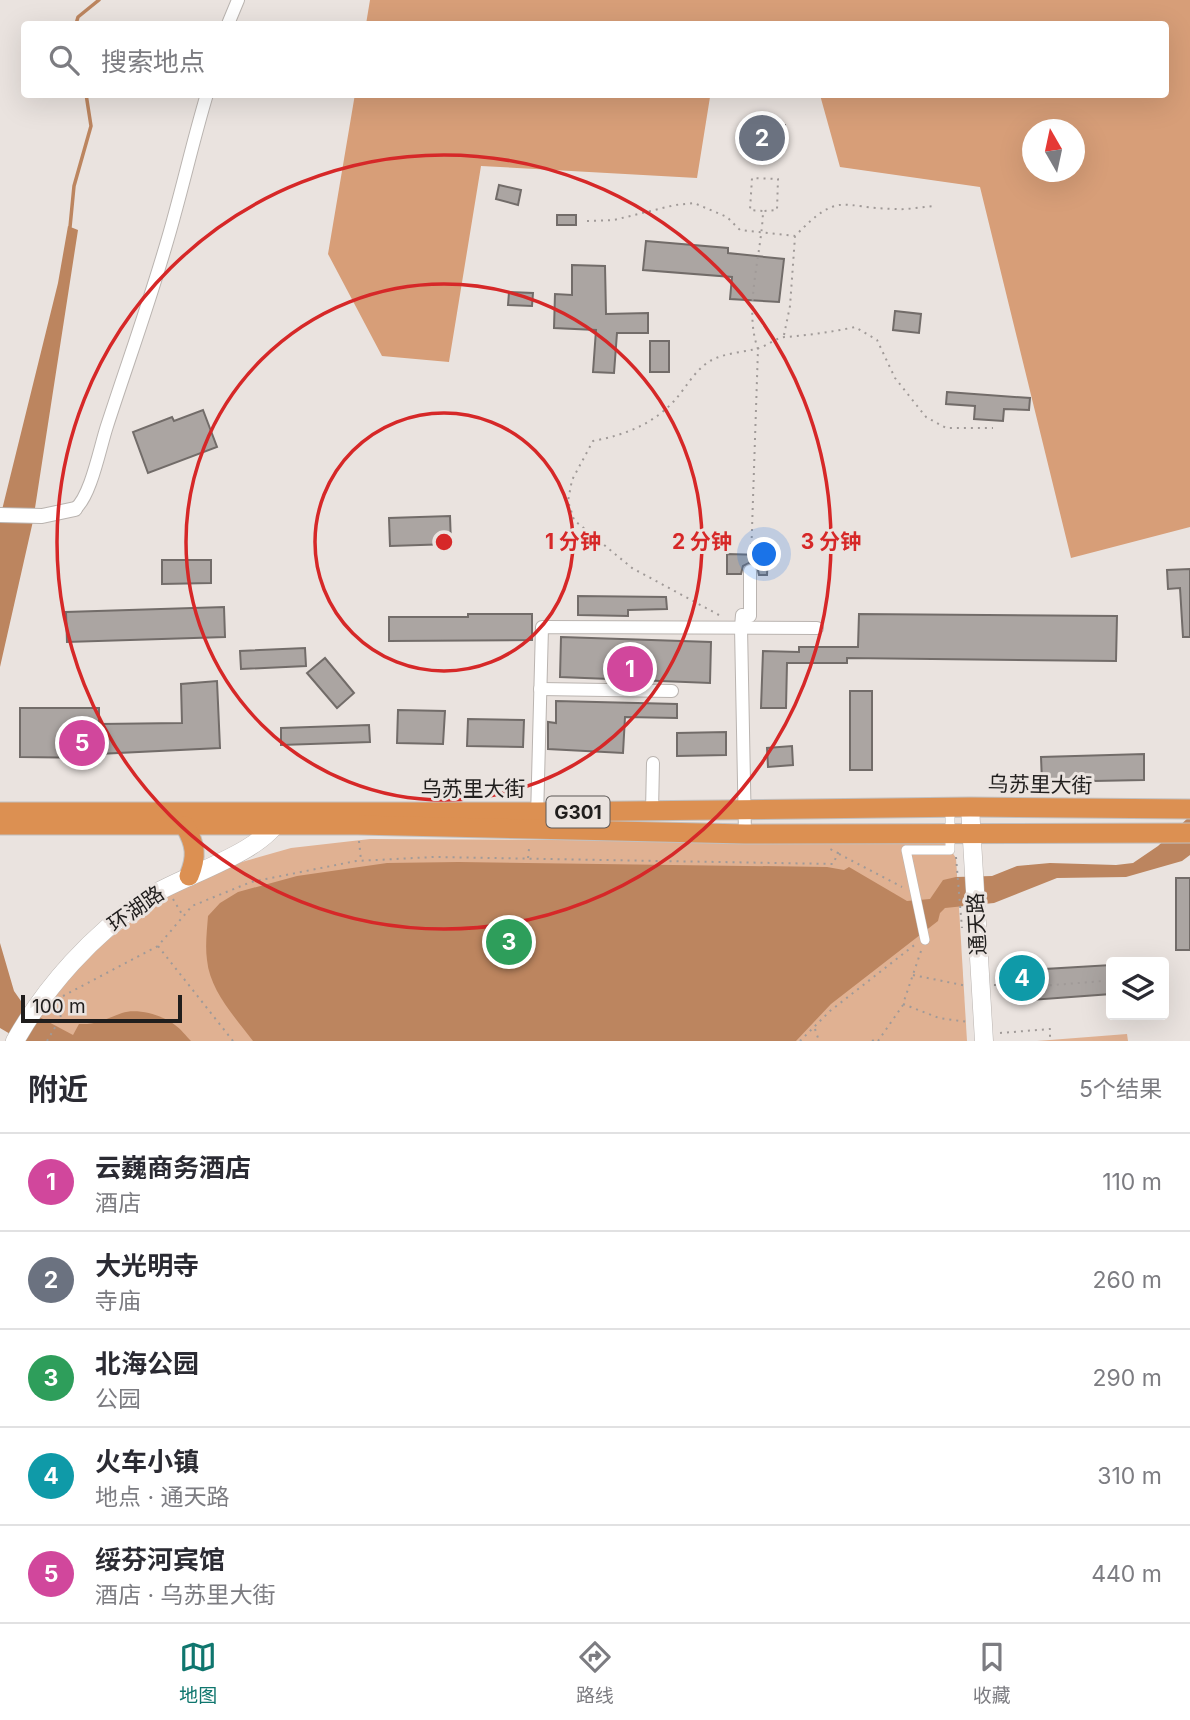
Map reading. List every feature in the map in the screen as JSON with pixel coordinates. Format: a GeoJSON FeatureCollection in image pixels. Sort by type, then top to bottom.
{"type":"FeatureCollection","features":[{"type":"Feature","properties":{"kind":"highway","name":"乌苏里大街"},"geometry":{"type":"LineString","coordinates":[[0,825],[185,826],[280,819],[358,825],[537,821],[652,811],[950,807],[1190,809]]}},
{"type":"Feature","properties":{"kind":"highway","name":"乌苏里大街"},"geometry":{"type":"LineString","coordinates":[[0,811],[280,819],[537,821],[953,843],[971,834],[1190,833]]}},
{"type":"Feature","properties":{"kind":"highway"},"geometry":{"type":"LineString","coordinates":[[185,826],[192,838],[196,855],[188,876]]}},
{"type":"Feature","properties":{"kind":"main road","name":"通天路"},"geometry":{"type":"LineString","coordinates":[[970,807],[977,922],[991,1037]]}},
{"type":"Feature","properties":{"kind":"main road","name":"环湖路"},"geometry":{"type":"LineString","coordinates":[[15,1041],[38,1005],[74,961],[109,927],[147,897],[257,844],[280,819]]}},
{"type":"Feature","properties":{"kind":"street"},"geometry":{"type":"LineString","coordinates":[[229,21],[237,0]]}},
{"type":"Feature","properties":{"kind":"street"},"geometry":{"type":"LineString","coordinates":[[0,515],[42,516],[75,509],[83,503],[176,212],[193,138],[206,98]]}},
{"type":"Feature","properties":{"kind":"street"},"geometry":{"type":"LineString","coordinates":[[746,834],[741,627],[742,615],[750,616],[750,570]]}},
{"type":"Feature","properties":{"kind":"street"},"geometry":{"type":"LineString","coordinates":[[537,821],[542,627],[817,628]]}},
{"type":"Feature","properties":{"kind":"street"},"geometry":{"type":"LineString","coordinates":[[540,689],[672,691]]}},
{"type":"Feature","properties":{"kind":"street"},"geometry":{"type":"LineString","coordinates":[[652,811],[653,763]]}},
{"type":"Feature","properties":{"kind":"street"},"geometry":{"type":"LineString","coordinates":[[925,940],[906,850],[950,850],[953,843],[950,807]]}},
{"type":"Feature","properties":{"kind":"path"},"geometry":{"type":"LineString","coordinates":[[752,178],[778,179],[776,210],[763,211],[750,210],[752,178]]}},
{"type":"Feature","properties":{"kind":"path"},"geometry":{"type":"LineString","coordinates":[[587,221],[614,220],[694,203],[727,217],[740,230],[795,236]]}},
{"type":"Feature","properties":{"kind":"path"},"geometry":{"type":"LineString","coordinates":[[795,236],[813,217],[841,203],[895,209],[934,206]]}},
{"type":"Feature","properties":{"kind":"path"},"geometry":{"type":"LineString","coordinates":[[750,570],[758,349],[754,340],[752,305],[763,232],[763,211]]}},
{"type":"Feature","properties":{"kind":"path"},"geometry":{"type":"LineString","coordinates":[[784,336],[790,306],[795,236]]}},
{"type":"Feature","properties":{"kind":"path"},"geometry":{"type":"LineString","coordinates":[[741,627],[632,568],[574,520],[568,501],[572,480],[593,441],[622,435],[648,423],[674,401],[702,367],[715,358],[758,349],[784,336],[828,333],[855,327],[877,340],[895,378],[926,416],[946,428],[993,428]]}},
{"type":"Feature","properties":{"kind":"path"},"geometry":{"type":"LineString","coordinates":[[358,825],[361,861]]}},
{"type":"Feature","properties":{"kind":"path"},"geometry":{"type":"LineString","coordinates":[[953,843],[963,936]]}},
{"type":"Feature","properties":{"kind":"path"},"geometry":{"type":"LineString","coordinates":[[823,845],[915,894]]}},
{"type":"Feature","properties":{"kind":"path"},"geometry":{"type":"LineString","coordinates":[[528,860],[529,849]]}},
{"type":"Feature","properties":{"kind":"path"},"geometry":{"type":"LineString","coordinates":[[47,1041],[61,1017],[55,1000],[158,946],[192,906],[251,882],[361,861],[434,857],[833,864],[838,853]]}},
{"type":"Feature","properties":{"kind":"path"},"geometry":{"type":"LineString","coordinates":[[167,887],[183,917]]}},
{"type":"Feature","properties":{"kind":"path"},"geometry":{"type":"LineString","coordinates":[[872,1041],[879,1039],[903,1004],[925,940]]}},
{"type":"Feature","properties":{"kind":"path"},"geometry":{"type":"LineString","coordinates":[[800,1041],[814,1026],[914,944],[925,940]]}},
{"type":"Feature","properties":{"kind":"path"},"geometry":{"type":"LineString","coordinates":[[158,946],[233,1041]]}},
{"type":"Feature","properties":{"kind":"path"},"geometry":{"type":"LineString","coordinates":[[913,975],[967,986]]}},
{"type":"Feature","properties":{"kind":"path"},"geometry":{"type":"LineString","coordinates":[[995,984],[1029,987],[1103,981]]}},
{"type":"Feature","properties":{"kind":"path"},"geometry":{"type":"LineString","coordinates":[[903,1004],[939,1018],[969,1022]]}},
{"type":"Feature","properties":{"kind":"path"},"geometry":{"type":"LineString","coordinates":[[814,1026],[819,1041]]}},
{"type":"Feature","properties":{"kind":"path"},"geometry":{"type":"LineString","coordinates":[[991,1037],[1050,1029],[1051,1040]]}},
{"type":"Feature","properties":{"kind":"shaded area"},"geometry":{"type":"Polygon","coordinates":[[[370,0],[1190,0],[1190,527],[1071,558],[980,187],[840,167],[821,98],[1169,98],[1169,21],[366,21],[370,0]]]}},
{"type":"Feature","properties":{"kind":"shaded area"},"geometry":{"type":"Polygon","coordinates":[[[354,98],[710,98],[697,178],[481,166],[449,362],[382,356],[328,254],[354,98]]]}},
{"type":"Feature","properties":{"kind":"shaded area"},"geometry":{"type":"Polygon","coordinates":[[[68,226],[78,230],[33,521],[0,667],[0,518],[58,283],[68,226]]]}},
{"type":"Feature","properties":{"kind":"shaded area"},"geometry":{"type":"Polygon","coordinates":[[[1190,816],[1190,855],[1182,861],[1126,877],[1057,878],[994,903],[945,908],[938,921],[831,1004],[796,1041],[253,1041],[218,993],[207,960],[208,916],[220,903],[238,892],[297,876],[387,863],[827,867],[844,870],[849,867],[907,901],[930,899],[943,880],[992,876],[1017,866],[1050,863],[1133,863],[1158,846],[1190,816]]]}},
{"type":"Feature","properties":{"kind":"shaded area"},"geometry":{"type":"Polygon","coordinates":[[[370,839],[939,842],[947,845],[956,858],[967,1041],[28,1041],[48,1003],[77,970],[101,945],[160,900],[235,864],[291,848],[370,839]]]}},
{"type":"Feature","properties":{"kind":"shaded area"},"geometry":{"type":"Polygon","coordinates":[[[0,943],[14,991],[28,1011],[73,1035],[79,1024],[96,1023],[135,1011],[150,1013],[170,1021],[191,1041],[22,1041],[0,1028],[0,943]]]}},
{"type":"Feature","properties":{"kind":"shaded area"},"geometry":{"type":"Polygon","coordinates":[[[1127,1034],[1128,1041],[1037,1041],[1127,1034]]]}},
{"type":"Feature","properties":{"kind":"building"},"geometry":{"type":"Polygon","coordinates":[[[742,124],[785,125],[784,147],[741,146],[742,124]]]}},
{"type":"Feature","properties":{"kind":"building"},"geometry":{"type":"Polygon","coordinates":[[[499,185],[521,190],[518,205],[496,199],[499,185]]]}},
{"type":"Feature","properties":{"kind":"building"},"geometry":{"type":"Polygon","coordinates":[[[557,215],[576,215],[576,225],[557,225],[557,215]]]}},
{"type":"Feature","properties":{"kind":"building"},"geometry":{"type":"Polygon","coordinates":[[[646,241],[728,248],[728,253],[784,259],[779,302],[730,299],[732,277],[643,270],[646,241]]]}},
{"type":"Feature","properties":{"kind":"building"},"geometry":{"type":"Polygon","coordinates":[[[572,265],[605,266],[606,314],[648,313],[648,333],[617,333],[614,373],[593,372],[596,330],[554,328],[555,294],[572,295],[572,265]]]}},
{"type":"Feature","properties":{"kind":"building"},"geometry":{"type":"Polygon","coordinates":[[[509,292],[533,293],[532,306],[508,305],[509,292]]]}},
{"type":"Feature","properties":{"kind":"building"},"geometry":{"type":"Polygon","coordinates":[[[895,311],[921,314],[919,333],[893,330],[895,311]]]}},
{"type":"Feature","properties":{"kind":"building"},"geometry":{"type":"Polygon","coordinates":[[[650,341],[669,341],[669,372],[650,372],[650,341]]]}},
{"type":"Feature","properties":{"kind":"building"},"geometry":{"type":"Polygon","coordinates":[[[947,392],[1030,398],[1029,410],[1004,409],[1003,421],[974,419],[975,406],[946,404],[947,392]]]}},
{"type":"Feature","properties":{"kind":"building"},"geometry":{"type":"Polygon","coordinates":[[[203,410],[217,447],[148,473],[133,432],[172,417],[174,421],[203,410]]]}},
{"type":"Feature","properties":{"kind":"building"},"geometry":{"type":"Polygon","coordinates":[[[450,516],[451,544],[390,546],[389,518],[450,516]]]}},
{"type":"Feature","properties":{"kind":"building"},"geometry":{"type":"Polygon","coordinates":[[[727,554],[768,555],[767,575],[759,575],[757,566],[751,562],[743,566],[741,574],[727,574],[727,554]]]}},
{"type":"Feature","properties":{"kind":"building"},"geometry":{"type":"Polygon","coordinates":[[[162,560],[211,560],[211,583],[162,584],[162,560]]]}},
{"type":"Feature","properties":{"kind":"building"},"geometry":{"type":"Polygon","coordinates":[[[1190,569],[1190,637],[1183,637],[1180,588],[1168,589],[1167,570],[1190,569]]]}},
{"type":"Feature","properties":{"kind":"building"},"geometry":{"type":"Polygon","coordinates":[[[578,596],[666,597],[667,609],[628,610],[628,616],[578,615],[578,596]]]}},
{"type":"Feature","properties":{"kind":"building"},"geometry":{"type":"Polygon","coordinates":[[[224,607],[225,637],[67,642],[66,612],[224,607]]]}},
{"type":"Feature","properties":{"kind":"building"},"geometry":{"type":"Polygon","coordinates":[[[468,614],[532,614],[532,640],[389,641],[389,617],[468,617],[468,614]]]}},
{"type":"Feature","properties":{"kind":"building"},"geometry":{"type":"Polygon","coordinates":[[[859,614],[1117,616],[1116,661],[847,658],[847,663],[787,663],[786,708],[761,708],[763,651],[799,652],[799,647],[858,647],[859,614]]]}},
{"type":"Feature","properties":{"kind":"building"},"geometry":{"type":"Polygon","coordinates":[[[561,637],[711,642],[710,683],[560,677],[561,637]]]}},
{"type":"Feature","properties":{"kind":"building"},"geometry":{"type":"Polygon","coordinates":[[[305,648],[306,666],[241,669],[240,651],[305,648]]]}},
{"type":"Feature","properties":{"kind":"building"},"geometry":{"type":"Polygon","coordinates":[[[325,658],[354,693],[337,708],[307,673],[325,658]]]}},
{"type":"Feature","properties":{"kind":"building"},"geometry":{"type":"Polygon","coordinates":[[[217,681],[220,748],[98,754],[98,758],[20,757],[20,708],[99,708],[99,724],[182,723],[181,684],[217,681]]]}},
{"type":"Feature","properties":{"kind":"building"},"geometry":{"type":"Polygon","coordinates":[[[850,691],[872,691],[872,770],[850,770],[850,691]]]}},
{"type":"Feature","properties":{"kind":"building"},"geometry":{"type":"Polygon","coordinates":[[[556,701],[677,704],[677,718],[625,717],[623,753],[548,749],[548,722],[556,723],[556,701]]]}},
{"type":"Feature","properties":{"kind":"building"},"geometry":{"type":"Polygon","coordinates":[[[398,710],[445,711],[443,744],[397,743],[398,710]]]}},
{"type":"Feature","properties":{"kind":"building"},"geometry":{"type":"Polygon","coordinates":[[[468,719],[524,720],[523,747],[467,746],[468,719]]]}},
{"type":"Feature","properties":{"kind":"building"},"geometry":{"type":"Polygon","coordinates":[[[369,725],[370,742],[281,745],[281,728],[369,725]]]}},
{"type":"Feature","properties":{"kind":"building"},"geometry":{"type":"Polygon","coordinates":[[[726,732],[726,755],[677,756],[677,733],[726,732]]]}},
{"type":"Feature","properties":{"kind":"building"},"geometry":{"type":"Polygon","coordinates":[[[792,746],[793,765],[768,767],[767,748],[792,746]]]}},
{"type":"Feature","properties":{"kind":"building"},"geometry":{"type":"Polygon","coordinates":[[[1144,754],[1144,780],[1042,782],[1041,757],[1144,754]]]}},
{"type":"Feature","properties":{"kind":"building"},"geometry":{"type":"Polygon","coordinates":[[[1176,878],[1190,878],[1190,950],[1176,950],[1176,878]]]}},
{"type":"Feature","properties":{"kind":"building"},"geometry":{"type":"Polygon","coordinates":[[[1106,965],[1106,994],[1031,1000],[1028,970],[1106,965]]]}},
{"type":"Feature","properties":{"kind":"waterway"},"geometry":{"type":"LineString","coordinates":[[77,21],[78,17],[99,0]]}},
{"type":"Feature","properties":{"kind":"waterway"},"geometry":{"type":"LineString","coordinates":[[70,227],[74,186],[91,126],[87,98]]}},
{"type":"Feature","properties":{"kind":"place","name":"大光明寺"},"geometry":{"type":"Point","coordinates":[762,138]}},
{"type":"Feature","properties":{"kind":"place","name":"云巍商务酒店"},"geometry":{"type":"Point","coordinates":[630,669]}},
{"type":"Feature","properties":{"kind":"place","name":"绥芬河宾馆"},"geometry":{"type":"Point","coordinates":[82,743]}},
{"type":"Feature","properties":{"kind":"place","name":"北海公园"},"geometry":{"type":"Point","coordinates":[509,942]}},
{"type":"Feature","properties":{"kind":"place","name":"火车小镇"},"geometry":{"type":"Point","coordinates":[1022,978]}}]}
